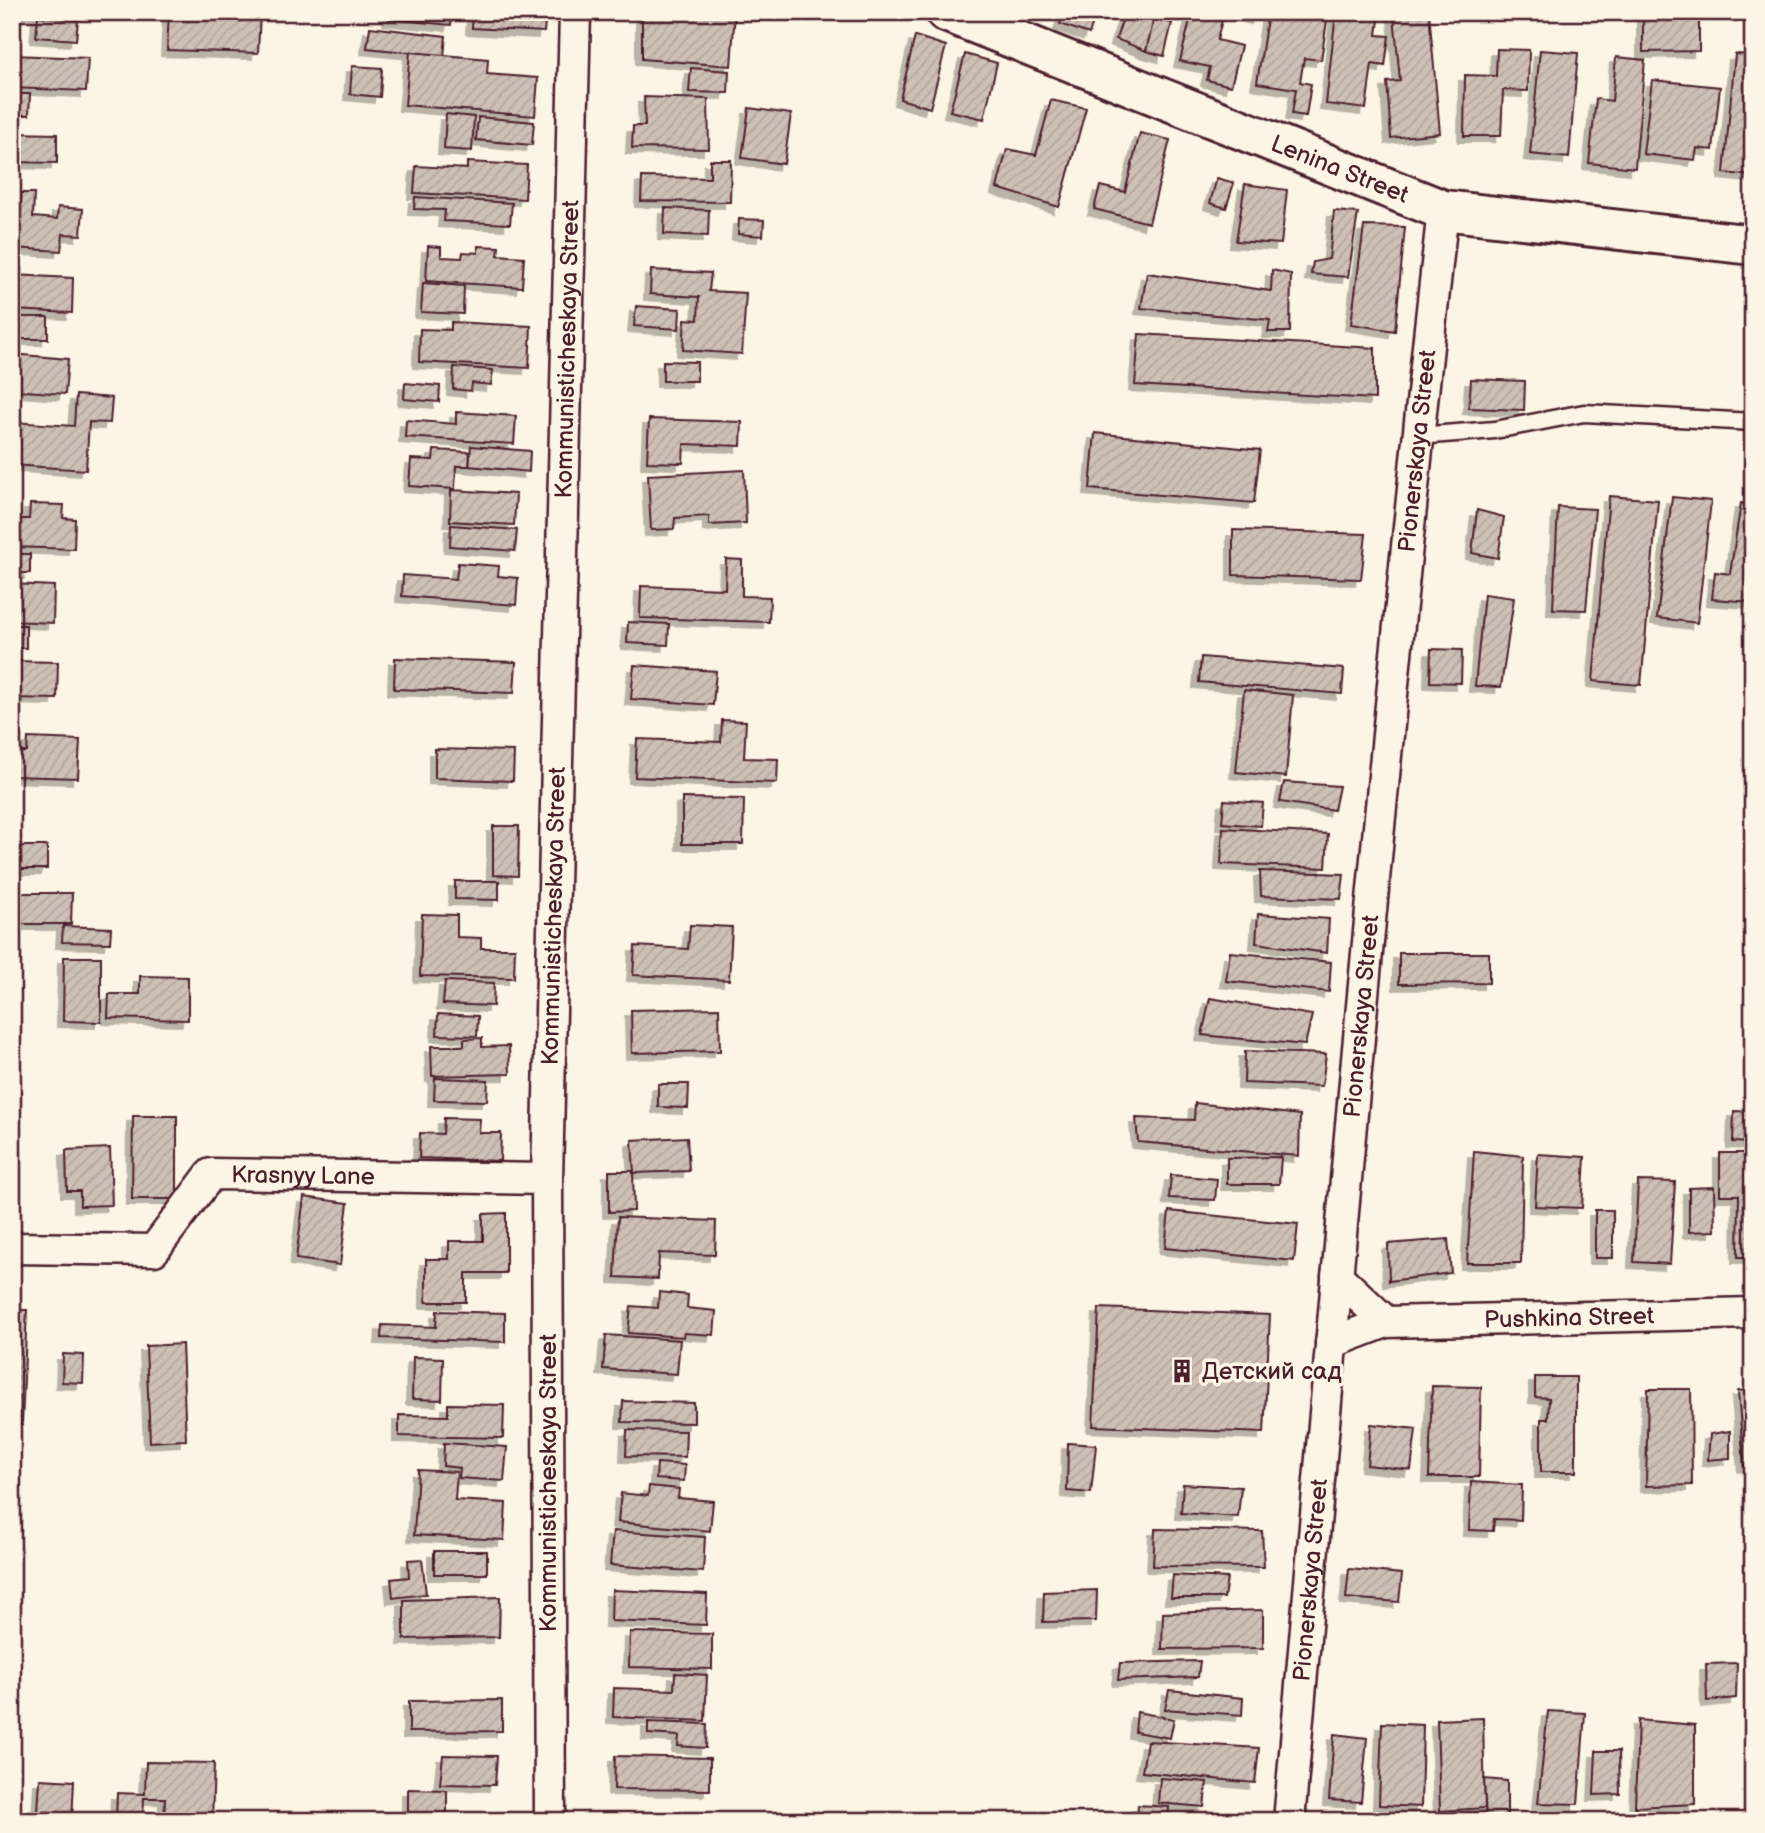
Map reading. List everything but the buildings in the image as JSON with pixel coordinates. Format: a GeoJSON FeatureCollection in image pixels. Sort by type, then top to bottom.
{"type":"FeatureCollection","features":[{"type":"Feature","properties":{"kind":"street","name":"Kommunisticheskaya Street"},"geometry":{"type":"LineString","coordinates":[[550,1821],[547,1179],[575,12]]}},
{"type":"Feature","properties":{"kind":"street","name":"Lenina Street"},"geometry":{"type":"LineString","coordinates":[[946,12],[1443,210],[1753,245]]}},
{"type":"Feature","properties":{"kind":"street","name":"Pionerskaya Street"},"geometry":{"type":"LineString","coordinates":[[1289,1821],[1337,1276],[1418,436],[1443,210]]}},
{"type":"Feature","properties":{"kind":"street","name":"Krasnyy Lane"},"geometry":{"type":"LineString","coordinates":[[12,1248],[154,1250],[211,1174],[547,1179]]}},
{"type":"Feature","properties":{"kind":"street"},"geometry":{"type":"LineString","coordinates":[[1337,1276],[1386,1322]]}},
{"type":"Feature","properties":{"kind":"street","name":"Pushkina Street"},"geometry":{"type":"LineString","coordinates":[[1331,1343],[1386,1322],[1753,1314]]}},
{"type":"Feature","properties":{"kind":"lane"},"geometry":{"type":"LineString","coordinates":[[1418,436],[1495,430],[1584,413],[1753,422]]}},
{"type":"Feature","properties":{"kind":"place","name":"Детский сад"},"geometry":{"type":"Point","coordinates":[1182,1371]}}]}
